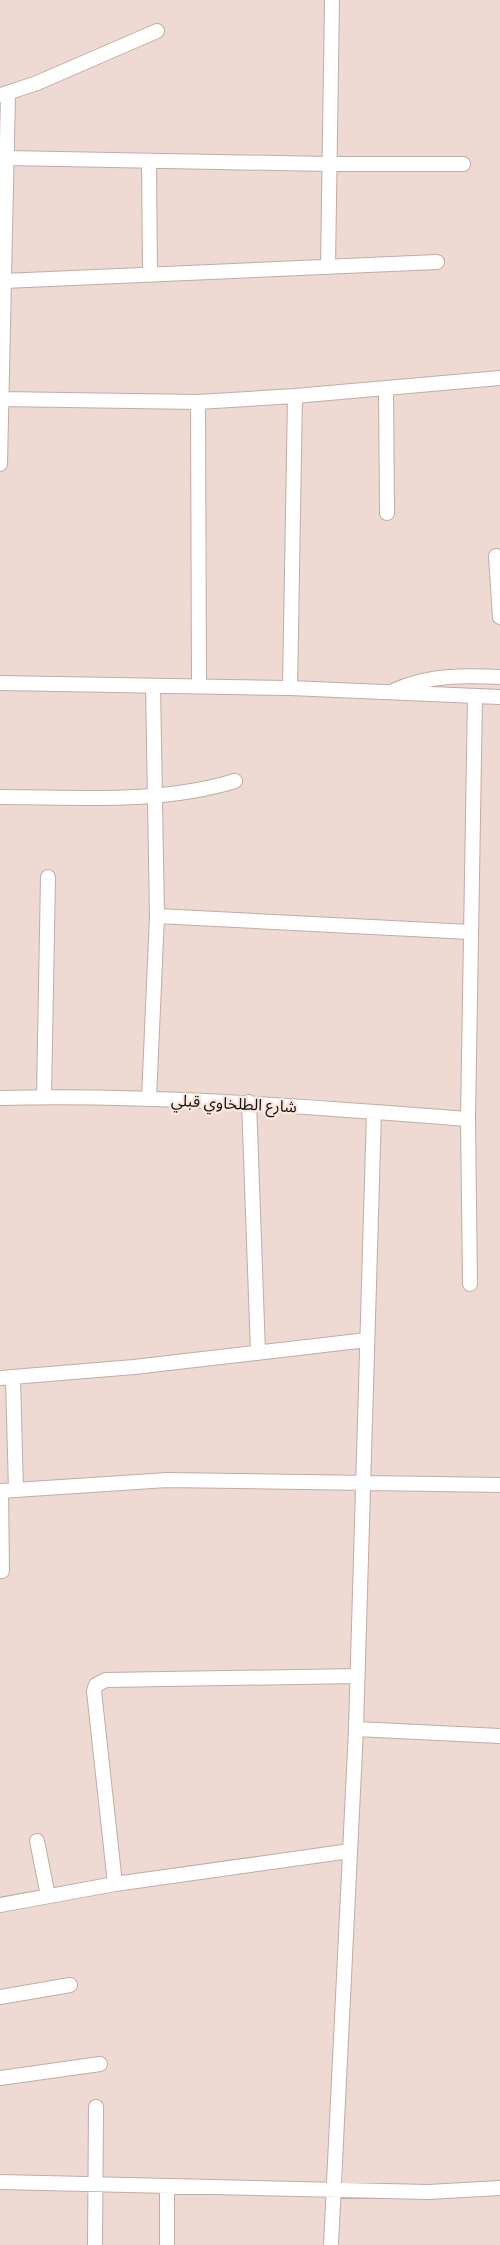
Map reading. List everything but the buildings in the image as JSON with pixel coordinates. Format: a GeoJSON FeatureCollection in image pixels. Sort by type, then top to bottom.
{"type":"FeatureCollection","features":[{"type":"Feature","properties":{"kind":"street"},"geometry":{"type":"LineString","coordinates":[[328,267],[328,164],[332,0]]}},
{"type":"Feature","properties":{"kind":"street"},"geometry":{"type":"LineString","coordinates":[[0,464],[4,281],[3,219],[7,158],[4,94],[157,31]]}},
{"type":"Feature","properties":{"kind":"street"},"geometry":{"type":"LineString","coordinates":[[7,158],[149,162],[463,164]]}},
{"type":"Feature","properties":{"kind":"street"},"geometry":{"type":"LineString","coordinates":[[149,162],[150,275]]}},
{"type":"Feature","properties":{"kind":"street"},"geometry":{"type":"LineString","coordinates":[[4,281],[437,262]]}},
{"type":"Feature","properties":{"kind":"street"},"geometry":{"type":"LineString","coordinates":[[1,399],[198,402],[296,396],[500,378]]}},
{"type":"Feature","properties":{"kind":"street"},"geometry":{"type":"LineString","coordinates":[[386,388],[387,513]]}},
{"type":"Feature","properties":{"kind":"street"},"geometry":{"type":"LineString","coordinates":[[290,688],[296,396]]}},
{"type":"Feature","properties":{"kind":"street"},"geometry":{"type":"LineString","coordinates":[[198,402],[199,686]]}},
{"type":"Feature","properties":{"kind":"street"},"geometry":{"type":"LineString","coordinates":[[496,556],[500,617]]}},
{"type":"Feature","properties":{"kind":"street"},"geometry":{"type":"LineString","coordinates":[[391,692],[422,680],[437,677],[500,677]]}},
{"type":"Feature","properties":{"kind":"street"},"geometry":{"type":"LineString","coordinates":[[0,683],[290,688],[500,697]]}},
{"type":"Feature","properties":{"kind":"street"},"geometry":{"type":"LineString","coordinates":[[149,1099],[157,916],[154,686]]}},
{"type":"Feature","properties":{"kind":"street"},"geometry":{"type":"LineString","coordinates":[[470,1284],[468,1119],[475,696]]}},
{"type":"Feature","properties":{"kind":"street"},"geometry":{"type":"LineString","coordinates":[[0,797],[155,796],[203,790],[235,781]]}},
{"type":"Feature","properties":{"kind":"street"},"geometry":{"type":"LineString","coordinates":[[44,1097],[48,877]]}},
{"type":"Feature","properties":{"kind":"street"},"geometry":{"type":"LineString","coordinates":[[157,916],[470,932]]}},
{"type":"Feature","properties":{"kind":"street","name":"شارع الطلخاوي قبلي"},"geometry":{"type":"LineString","coordinates":[[0,1098],[44,1097],[249,1102],[468,1119]]}},
{"type":"Feature","properties":{"kind":"street"},"geometry":{"type":"LineString","coordinates":[[249,1102],[258,1353]]}},
{"type":"Feature","properties":{"kind":"street"},"geometry":{"type":"LineString","coordinates":[[331,2245],[356,1729],[374,1112]]}},
{"type":"Feature","properties":{"kind":"street"},"geometry":{"type":"LineString","coordinates":[[16,1490],[7,1378],[134,1368],[368,1340]]}},
{"type":"Feature","properties":{"kind":"street"},"geometry":{"type":"LineString","coordinates":[[2,1571],[0,1491],[167,1480],[500,1485]]}},
{"type":"Feature","properties":{"kind":"street"},"geometry":{"type":"LineString","coordinates":[[115,1884],[94,1692],[96,1685],[106,1680],[358,1676]]}},
{"type":"Feature","properties":{"kind":"street"},"geometry":{"type":"LineString","coordinates":[[356,1729],[500,1736]]}},
{"type":"Feature","properties":{"kind":"street"},"geometry":{"type":"LineString","coordinates":[[37,1842],[48,1896]]}},
{"type":"Feature","properties":{"kind":"street"},"geometry":{"type":"LineString","coordinates":[[0,1905],[115,1884],[350,1851]]}},
{"type":"Feature","properties":{"kind":"street"},"geometry":{"type":"LineString","coordinates":[[0,1997],[70,1985]]}},
{"type":"Feature","properties":{"kind":"street"},"geometry":{"type":"LineString","coordinates":[[0,2078],[100,2064]]}},
{"type":"Feature","properties":{"kind":"street"},"geometry":{"type":"LineString","coordinates":[[94,2245],[96,2107]]}},
{"type":"Feature","properties":{"kind":"street"},"geometry":{"type":"LineString","coordinates":[[0,2182],[428,2192],[500,2188]]}},
{"type":"Feature","properties":{"kind":"street"},"geometry":{"type":"LineString","coordinates":[[167,2186],[167,2245]]}}]}
